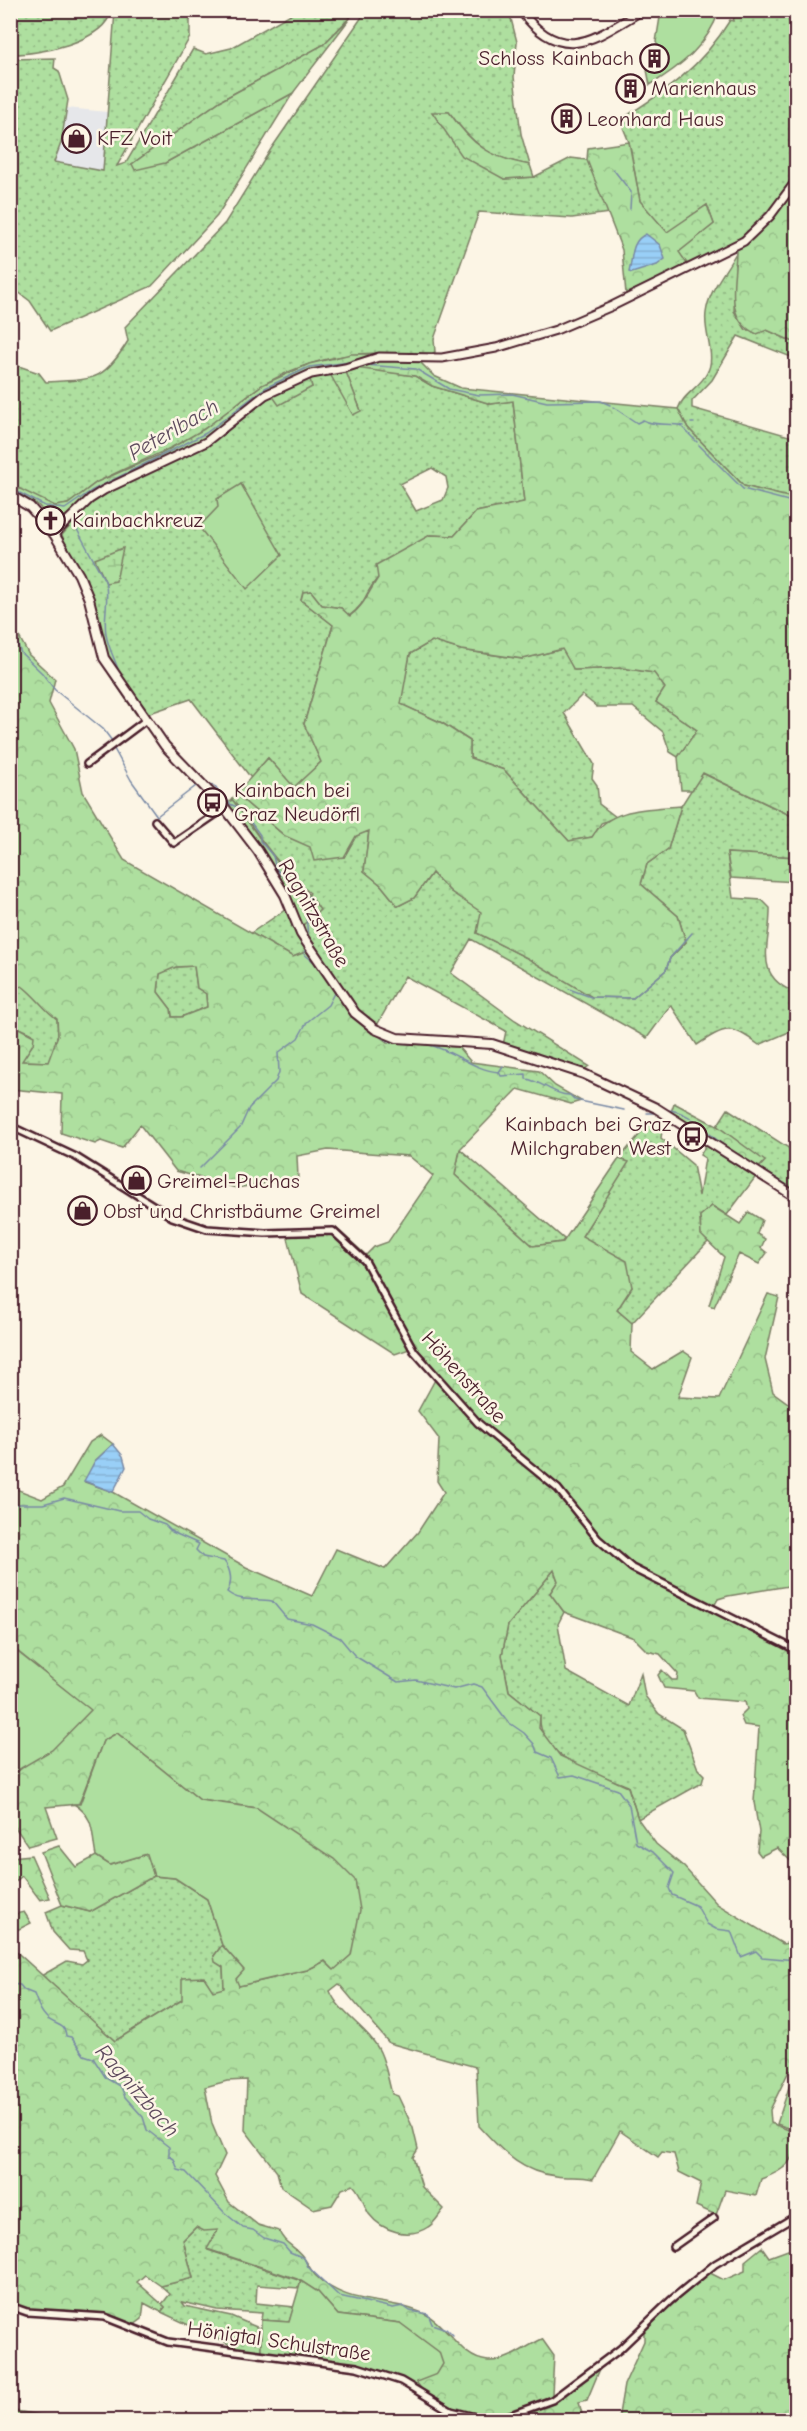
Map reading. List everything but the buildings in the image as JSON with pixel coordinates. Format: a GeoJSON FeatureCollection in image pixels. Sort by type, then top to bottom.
{"type":"FeatureCollection","features":[{"type":"Feature","properties":{"kind":"main road","name":"Ragnitzstraße"},"geometry":{"type":"LineString","coordinates":[[10,495],[30,507],[54,534],[79,575],[89,599],[104,658],[165,746],[225,808],[264,860],[285,895],[301,934],[355,1013],[375,1029],[398,1038],[492,1044],[584,1074],[656,1108],[796,1197]]}},
{"type":"Feature","properties":{"kind":"street"},"geometry":{"type":"LineString","coordinates":[[520,10],[543,34],[571,45],[595,38],[643,10]]}},
{"type":"Feature","properties":{"kind":"street"},"geometry":{"type":"LineString","coordinates":[[54,534],[97,495],[206,442],[265,395],[287,384],[311,374],[345,368],[367,359],[455,356],[517,343],[556,330],[612,306],[738,245],[759,228],[796,181]]}},
{"type":"Feature","properties":{"kind":"street"},"geometry":{"type":"LineString","coordinates":[[87,764],[146,720]]}},
{"type":"Feature","properties":{"kind":"street"},"geometry":{"type":"LineString","coordinates":[[155,821],[174,843],[225,808]]}},
{"type":"Feature","properties":{"kind":"street","name":"Höhenstraße"},"geometry":{"type":"LineString","coordinates":[[10,1126],[76,1157],[172,1217],[207,1229],[265,1233],[333,1232],[365,1261],[414,1351],[478,1423],[558,1489],[598,1539],[632,1568],[796,1650]]}},
{"type":"Feature","properties":{"kind":"street","name":"Hönigtal Schulstraße"},"geometry":{"type":"LineString","coordinates":[[10,2306],[27,2312],[105,2317],[168,2342],[357,2367],[395,2378],[452,2411],[479,2419],[505,2417],[552,2400],[620,2349],[671,2300],[715,2264],[796,2216]]}},
{"type":"Feature","properties":{"kind":"street"},"geometry":{"type":"LineString","coordinates":[[673,2247],[714,2218]]}},
{"type":"Feature","properties":{"kind":"shaded area"},"geometry":{"type":"Polygon","coordinates":[[[67,108],[107,112],[103,171],[54,162],[61,143],[67,108]]]}},
{"type":"Feature","properties":{"kind":"green space"},"geometry":{"type":"Polygon","coordinates":[[[11,10],[111,11],[106,22],[84,38],[52,49],[11,54],[11,10]]]}},
{"type":"Feature","properties":{"kind":"green space"},"geometry":{"type":"Polygon","coordinates":[[[115,11],[190,11],[190,37],[117,166],[126,163],[193,49],[206,54],[231,48],[296,11],[356,11],[323,45],[220,101],[132,164],[165,163],[293,93],[217,216],[152,286],[50,331],[30,301],[13,288],[12,275],[19,261],[11,261],[11,59],[55,58],[54,68],[59,71],[68,100],[61,143],[54,162],[103,171],[115,11]]]}},
{"type":"Feature","properties":{"kind":"green space"},"geometry":{"type":"Polygon","coordinates":[[[366,11],[509,11],[517,42],[514,77],[521,134],[530,165],[504,158],[483,148],[466,133],[449,112],[433,113],[504,179],[534,177],[571,158],[587,160],[610,213],[572,218],[479,212],[434,339],[435,352],[425,358],[384,353],[363,354],[342,356],[301,367],[255,390],[212,424],[191,437],[98,482],[73,501],[62,506],[45,503],[11,484],[10,363],[39,373],[46,382],[86,379],[103,372],[111,365],[128,341],[125,327],[225,223],[271,149],[366,11]]]}},
{"type":"Feature","properties":{"kind":"green space"},"geometry":{"type":"Polygon","coordinates":[[[661,11],[719,11],[708,34],[692,54],[672,71],[650,85],[647,70],[666,63],[656,42],[661,11]]]}},
{"type":"Feature","properties":{"kind":"green space"},"geometry":{"type":"Polygon","coordinates":[[[736,11],[796,11],[796,178],[769,215],[743,240],[688,265],[678,252],[714,224],[707,205],[667,233],[640,201],[629,142],[620,120],[653,99],[695,65],[730,20],[733,21],[736,11]]]}},
{"type":"Feature","properties":{"kind":"green space"},"geometry":{"type":"Polygon","coordinates":[[[351,17],[293,93],[165,163],[135,170],[132,164],[220,101],[323,45],[351,17]]]}},
{"type":"Feature","properties":{"kind":"green space"},"geometry":{"type":"Polygon","coordinates":[[[432,112],[449,112],[466,133],[483,148],[504,158],[530,165],[534,177],[504,179],[462,156],[432,112]]]}},
{"type":"Feature","properties":{"kind":"green space"},"geometry":{"type":"Polygon","coordinates":[[[629,142],[640,201],[667,232],[707,205],[714,224],[679,252],[688,265],[626,294],[622,250],[587,160],[588,148],[629,142]]]}},
{"type":"Feature","properties":{"kind":"green space"},"geometry":{"type":"Polygon","coordinates":[[[796,178],[796,343],[767,330],[757,334],[746,327],[738,318],[733,294],[736,243],[758,227],[796,178]]]}},
{"type":"Feature","properties":{"kind":"green space"},"geometry":{"type":"Polygon","coordinates":[[[737,251],[734,311],[746,330],[767,330],[796,343],[796,359],[738,336],[712,380],[692,401],[692,408],[796,438],[796,499],[744,486],[688,428],[678,409],[684,399],[704,378],[710,366],[706,328],[708,304],[714,288],[737,251]]]}},
{"type":"Feature","properties":{"kind":"green space"},"geometry":{"type":"Polygon","coordinates":[[[351,354],[368,354],[371,362],[388,360],[420,362],[434,376],[461,388],[678,409],[688,428],[744,486],[796,499],[796,818],[703,773],[692,790],[681,790],[678,757],[697,730],[656,702],[665,688],[654,673],[622,668],[574,670],[562,649],[523,659],[461,650],[432,641],[410,654],[401,704],[442,723],[470,741],[470,758],[504,770],[569,841],[592,837],[609,820],[631,811],[681,806],[668,849],[647,864],[641,884],[678,916],[686,942],[670,958],[666,970],[633,998],[592,997],[527,958],[477,933],[481,912],[451,892],[432,873],[414,898],[398,906],[381,885],[364,871],[369,831],[356,836],[344,857],[314,861],[310,847],[285,836],[236,794],[268,758],[294,787],[321,762],[304,724],[333,625],[301,600],[303,592],[311,591],[322,605],[341,608],[350,616],[362,604],[378,578],[376,565],[430,535],[454,536],[476,512],[524,502],[513,401],[491,404],[432,386],[415,376],[355,368],[346,372],[361,411],[353,415],[330,374],[310,379],[312,387],[279,405],[272,395],[220,435],[104,489],[54,524],[38,505],[11,490],[10,484],[55,506],[68,504],[97,482],[159,455],[204,429],[262,385],[309,364],[351,354]]]}},
{"type":"Feature","properties":{"kind":"green space"},"geometry":{"type":"Polygon","coordinates":[[[355,367],[415,376],[432,386],[491,404],[513,401],[524,502],[476,512],[454,536],[430,535],[383,573],[373,584],[359,607],[349,616],[341,608],[322,605],[311,591],[301,600],[333,625],[304,724],[321,762],[294,788],[268,758],[251,778],[191,699],[150,713],[136,714],[109,674],[97,630],[62,535],[104,489],[220,435],[272,395],[312,387],[309,379],[330,374],[361,411],[346,372],[355,367]],[[432,468],[400,484],[416,511],[443,500],[448,488],[446,477],[432,468]],[[241,484],[199,527],[257,515],[241,484]]]}},
{"type":"Feature","properties":{"kind":"green space"},"geometry":{"type":"Polygon","coordinates":[[[241,484],[282,555],[247,589],[199,527],[218,507],[217,499],[241,484]]]}},
{"type":"Feature","properties":{"kind":"green space"},"geometry":{"type":"Polygon","coordinates":[[[123,548],[116,581],[106,583],[95,559],[123,548]]]}},
{"type":"Feature","properties":{"kind":"green space"},"geometry":{"type":"Polygon","coordinates":[[[10,620],[29,655],[55,679],[49,703],[74,749],[83,792],[124,860],[293,957],[308,951],[351,1014],[387,1042],[458,1047],[471,1062],[539,1071],[555,1086],[581,1101],[571,1104],[518,1089],[460,1149],[455,1175],[533,1246],[563,1242],[619,1159],[629,1162],[582,1236],[627,1261],[632,1287],[617,1310],[632,1323],[631,1352],[653,1369],[683,1351],[692,1357],[678,1397],[719,1399],[768,1294],[779,1297],[765,1359],[773,1392],[796,1409],[796,1470],[793,1479],[796,1480],[796,1591],[788,1586],[728,1596],[718,1599],[711,1611],[796,1653],[796,1866],[777,1848],[761,1856],[757,1851],[759,1832],[754,1802],[759,1727],[744,1725],[740,1716],[747,1709],[745,1702],[698,1698],[694,1691],[664,1688],[658,1675],[662,1670],[672,1680],[677,1680],[678,1674],[660,1654],[647,1651],[634,1638],[564,1612],[550,1593],[558,1581],[554,1570],[508,1625],[502,1655],[509,1691],[540,1716],[539,1728],[560,1756],[628,1787],[638,1819],[656,1844],[684,1867],[717,1904],[783,1944],[796,1941],[796,2071],[789,2071],[770,2110],[771,2123],[796,2133],[794,2151],[788,2163],[784,2168],[761,2179],[756,2196],[725,2190],[716,2215],[696,2206],[701,2183],[679,2172],[674,2154],[662,2152],[658,2157],[620,2131],[593,2179],[556,2176],[532,2170],[512,2159],[479,2126],[476,2067],[389,2043],[339,1984],[330,1991],[340,2007],[369,2036],[380,2052],[392,2094],[398,2096],[413,2128],[418,2149],[413,2157],[422,2187],[444,2209],[430,2226],[413,2233],[388,2229],[369,2214],[353,2185],[342,2189],[332,2205],[313,2209],[281,2187],[277,2172],[245,2130],[247,2080],[227,2081],[205,2087],[212,2124],[225,2155],[215,2176],[229,2202],[258,2225],[279,2231],[303,2257],[316,2276],[328,2286],[341,2293],[413,2309],[427,2315],[470,2355],[479,2359],[496,2361],[503,2359],[542,2339],[554,2356],[552,2394],[555,2399],[602,2364],[587,2400],[579,2402],[582,2414],[551,2420],[548,2413],[529,2420],[440,2420],[452,2407],[422,2390],[416,2382],[400,2323],[338,2315],[318,2292],[297,2279],[207,2249],[218,2230],[204,2231],[196,2227],[183,2240],[193,2278],[161,2286],[145,2275],[137,2282],[165,2307],[161,2312],[144,2303],[142,2319],[134,2325],[104,2313],[63,2310],[11,2311],[11,1947],[115,2041],[182,2000],[182,1978],[204,1977],[213,1991],[224,1988],[223,1967],[215,1962],[214,1956],[222,1945],[244,1970],[239,1986],[307,1970],[325,1961],[333,1969],[257,1808],[200,1800],[117,1733],[103,1741],[79,1804],[46,1807],[57,1838],[28,1846],[11,1821],[11,1774],[16,1773],[90,1710],[11,1646],[11,1487],[42,1499],[63,1487],[90,1442],[101,1435],[113,1444],[95,1461],[85,1482],[113,1492],[246,1567],[312,1596],[336,1549],[385,1569],[418,1532],[444,1492],[437,1481],[439,1439],[418,1411],[437,1376],[428,1360],[415,1347],[395,1354],[302,1294],[286,1230],[336,1228],[366,1255],[374,1247],[388,1242],[433,1176],[409,1156],[328,1150],[297,1156],[298,1178],[236,1188],[176,1171],[140,1125],[122,1148],[101,1141],[95,1144],[61,1133],[62,1094],[11,1089],[11,1024],[34,1036],[33,1044],[22,1061],[48,1062],[58,1035],[57,1019],[22,986],[11,990],[10,620]],[[194,966],[176,967],[160,974],[158,992],[171,1009],[172,1017],[181,1017],[207,1007],[206,994],[197,988],[194,966]]]}},
{"type":"Feature","properties":{"kind":"green space"},"geometry":{"type":"Polygon","coordinates":[[[432,641],[461,650],[522,659],[563,649],[574,670],[622,668],[655,673],[665,688],[656,702],[697,730],[678,757],[670,752],[663,732],[633,707],[597,707],[582,695],[564,713],[594,764],[592,778],[597,785],[599,804],[616,817],[601,823],[593,837],[569,841],[504,770],[470,758],[470,741],[442,723],[400,704],[410,654],[432,641]]]}},
{"type":"Feature","properties":{"kind":"green space"},"geometry":{"type":"Polygon","coordinates":[[[702,773],[796,818],[796,857],[727,853],[733,898],[762,900],[770,908],[766,958],[768,968],[782,986],[796,993],[796,1029],[759,1045],[742,1033],[728,1030],[715,1034],[697,1045],[671,1005],[647,1038],[471,939],[451,973],[515,1020],[589,1066],[575,1076],[502,1050],[506,1031],[405,976],[373,1032],[351,1014],[308,951],[293,957],[251,933],[310,893],[278,861],[259,836],[232,799],[236,794],[285,836],[344,857],[356,836],[369,830],[364,871],[381,885],[398,906],[414,898],[432,873],[451,892],[482,912],[477,933],[527,958],[666,970],[670,958],[686,942],[678,916],[641,884],[647,864],[668,849],[681,806],[702,773]]]}},
{"type":"Feature","properties":{"kind":"green space"},"geometry":{"type":"Polygon","coordinates":[[[232,799],[260,840],[320,910],[296,931],[282,898],[264,868],[222,810],[232,799]]]}},
{"type":"Feature","properties":{"kind":"green space"},"geometry":{"type":"Polygon","coordinates":[[[727,853],[796,857],[796,882],[731,878],[727,853]]]}},
{"type":"Feature","properties":{"kind":"green space"},"geometry":{"type":"Polygon","coordinates":[[[194,966],[197,988],[206,993],[207,1007],[181,1017],[172,1017],[171,1009],[158,992],[160,973],[176,967],[194,966]]]}},
{"type":"Feature","properties":{"kind":"green space"},"geometry":{"type":"Polygon","coordinates":[[[22,985],[57,1019],[58,1035],[49,1062],[21,1061],[33,1044],[31,1033],[11,1024],[10,990],[22,985]]]}},
{"type":"Feature","properties":{"kind":"green space"},"geometry":{"type":"Polygon","coordinates":[[[674,1103],[717,1126],[765,1161],[758,1169],[671,1112],[674,1103]]]}},
{"type":"Feature","properties":{"kind":"green space"},"geometry":{"type":"Polygon","coordinates":[[[728,1109],[790,1149],[796,1139],[796,1201],[757,1175],[727,1215],[712,1206],[700,1216],[701,1234],[708,1242],[632,1323],[617,1310],[632,1287],[582,1236],[628,1162],[619,1159],[650,1122],[662,1131],[661,1138],[693,1165],[699,1196],[705,1158],[700,1155],[710,1139],[764,1161],[717,1126],[728,1109]]]}},
{"type":"Feature","properties":{"kind":"green space"},"geometry":{"type":"Polygon","coordinates":[[[460,1149],[564,1239],[562,1242],[533,1246],[455,1175],[460,1149]]]}},
{"type":"Feature","properties":{"kind":"green space"},"geometry":{"type":"Polygon","coordinates":[[[712,1206],[740,1224],[749,1212],[762,1220],[757,1234],[765,1239],[761,1248],[767,1253],[759,1264],[739,1254],[714,1307],[709,1305],[724,1257],[701,1235],[700,1216],[712,1206]]]}},
{"type":"Feature","properties":{"kind":"green space"},"geometry":{"type":"Polygon","coordinates":[[[554,1570],[558,1581],[550,1593],[564,1612],[558,1624],[566,1671],[629,1706],[641,1673],[645,1696],[659,1714],[683,1729],[698,1769],[704,1775],[702,1783],[638,1819],[628,1786],[571,1762],[558,1753],[548,1743],[542,1731],[540,1716],[509,1691],[502,1655],[508,1625],[554,1570]]]}},
{"type":"Feature","properties":{"kind":"green space"},"geometry":{"type":"Polygon","coordinates":[[[10,1646],[91,1710],[52,1750],[11,1774],[10,1646]]]}},
{"type":"Feature","properties":{"kind":"green space"},"geometry":{"type":"Polygon","coordinates":[[[117,1733],[200,1800],[257,1808],[334,1859],[355,1880],[360,1910],[351,1955],[334,1970],[325,1961],[307,1970],[239,1986],[236,1979],[244,1970],[222,1945],[207,1899],[175,1878],[154,1876],[147,1854],[110,1865],[96,1856],[89,1821],[81,1809],[74,1804],[80,1804],[103,1741],[117,1733]]]}},
{"type":"Feature","properties":{"kind":"green space"},"geometry":{"type":"Polygon","coordinates":[[[59,1846],[76,1867],[96,1856],[110,1865],[147,1854],[154,1876],[90,1912],[62,1905],[41,1852],[59,1846]]]}},
{"type":"Feature","properties":{"kind":"green space"},"geometry":{"type":"Polygon","coordinates":[[[31,1855],[50,1898],[40,1900],[22,1876],[15,1882],[11,1877],[11,1857],[31,1855]]]}},
{"type":"Feature","properties":{"kind":"green space"},"geometry":{"type":"Polygon","coordinates":[[[154,1876],[175,1878],[207,1899],[222,1945],[214,1956],[223,1966],[224,1989],[182,2000],[115,2041],[41,1976],[67,1961],[82,1964],[87,1960],[83,1951],[69,1950],[53,1932],[46,1912],[62,1905],[90,1912],[154,1876]]]}},
{"type":"Feature","properties":{"kind":"green space"},"geometry":{"type":"Polygon","coordinates":[[[24,1912],[31,1923],[11,1933],[11,1915],[24,1912]]]}},
{"type":"Feature","properties":{"kind":"green space"},"geometry":{"type":"Polygon","coordinates":[[[792,2078],[796,2080],[796,2131],[777,2124],[792,2078]]]}},
{"type":"Feature","properties":{"kind":"green space"},"geometry":{"type":"Polygon","coordinates":[[[196,2227],[219,2230],[208,2250],[301,2281],[299,2288],[257,2285],[256,2303],[294,2307],[289,2322],[261,2320],[262,2313],[217,2310],[182,2302],[185,2306],[231,2316],[261,2329],[261,2352],[231,2347],[161,2312],[165,2307],[162,2304],[170,2294],[161,2286],[193,2278],[183,2240],[196,2227]]]}},
{"type":"Feature","properties":{"kind":"green space"},"geometry":{"type":"Polygon","coordinates":[[[762,2247],[769,2257],[796,2247],[796,2420],[618,2420],[624,2385],[644,2341],[644,2332],[710,2273],[724,2280],[745,2271],[745,2261],[762,2247]]]}},
{"type":"Feature","properties":{"kind":"green space"},"geometry":{"type":"Polygon","coordinates":[[[301,2281],[318,2292],[338,2315],[400,2323],[439,2352],[443,2364],[437,2374],[416,2382],[422,2390],[376,2372],[261,2352],[261,2320],[289,2322],[301,2281]]]}},
{"type":"Feature","properties":{"kind":"green space"},"geometry":{"type":"Polygon","coordinates":[[[15,2411],[59,2418],[60,2420],[11,2420],[15,2411]]]}},
{"type":"Feature","properties":{"kind":"green space"},"geometry":{"type":"Polygon","coordinates":[[[341,2412],[394,2420],[333,2420],[341,2412]]]}},
{"type":"Feature","properties":{"kind":"water"},"geometry":{"type":"Polygon","coordinates":[[[646,234],[660,245],[665,259],[657,265],[629,272],[635,245],[646,234]]]}},
{"type":"Feature","properties":{"kind":"water"},"geometry":{"type":"Polygon","coordinates":[[[113,1444],[123,1456],[126,1467],[113,1492],[84,1481],[95,1461],[113,1444]]]}},
{"type":"Feature","properties":{"kind":"waterway"},"geometry":{"type":"LineString","coordinates":[[613,169],[631,192],[630,209]]}},
{"type":"Feature","properties":{"kind":"waterway"},"geometry":{"type":"LineString","coordinates":[[479,348],[506,342]]}},
{"type":"Feature","properties":{"kind":"waterway"},"geometry":{"type":"LineString","coordinates":[[351,361],[384,353],[405,354]]}},
{"type":"Feature","properties":{"kind":"waterway","name":"Peterlbach"},"geometry":{"type":"LineString","coordinates":[[10,488],[45,506],[65,509],[91,491],[206,433],[265,388],[309,367],[351,362]]}},
{"type":"Feature","properties":{"kind":"waterway","name":"Peterlbach"},"geometry":{"type":"LineString","coordinates":[[366,365],[416,369],[449,389],[479,395],[512,394],[547,402],[601,401],[610,405]]}},
{"type":"Feature","properties":{"kind":"waterway","name":"Peterlbach"},"geometry":{"type":"LineString","coordinates":[[613,407],[637,423],[643,420],[683,426]]}},
{"type":"Feature","properties":{"kind":"waterway"},"geometry":{"type":"LineString","coordinates":[[681,426],[697,442]]}},
{"type":"Feature","properties":{"kind":"waterway"},"geometry":{"type":"LineString","coordinates":[[699,445],[743,489],[796,503]]}},
{"type":"Feature","properties":{"kind":"waterway"},"geometry":{"type":"LineString","coordinates":[[73,522],[105,581],[106,634],[120,675]]}},
{"type":"Feature","properties":{"kind":"waterway"},"geometry":{"type":"LineString","coordinates":[[10,626],[21,653],[42,673],[55,690],[103,729],[112,741]]}},
{"type":"Feature","properties":{"kind":"waterway"},"geometry":{"type":"LineString","coordinates":[[114,749],[131,780],[157,816],[196,786]]}},
{"type":"Feature","properties":{"kind":"waterway"},"geometry":{"type":"LineString","coordinates":[[205,782],[214,786],[230,804],[241,809],[260,835],[260,841],[273,856],[276,869],[296,889],[310,898],[306,915],[308,937]]}},
{"type":"Feature","properties":{"kind":"waterway"},"geometry":{"type":"LineString","coordinates":[[569,989],[591,997],[633,998],[666,970],[670,958],[692,933]]}},
{"type":"Feature","properties":{"kind":"waterway"},"geometry":{"type":"LineString","coordinates":[[306,948],[304,954],[314,962],[352,1015]]}},
{"type":"Feature","properties":{"kind":"waterway"},"geometry":{"type":"LineString","coordinates":[[200,1168],[240,1128],[249,1108],[276,1081],[279,1072],[278,1053],[298,1038],[307,1022],[328,1005],[334,993]]}},
{"type":"Feature","properties":{"kind":"waterway"},"geometry":{"type":"LineString","coordinates":[[375,1033],[388,1041],[438,1048],[480,1068],[499,1072],[501,1076],[526,1074],[526,1079],[559,1093],[570,1095],[575,1100],[624,1110]]}},
{"type":"Feature","properties":{"kind":"waterway"},"geometry":{"type":"LineString","coordinates":[[499,1072],[503,1066]]}},
{"type":"Feature","properties":{"kind":"waterway"},"geometry":{"type":"LineString","coordinates":[[667,1110],[689,1117],[721,1143],[796,1191]]}},
{"type":"Feature","properties":{"kind":"waterway"},"geometry":{"type":"LineString","coordinates":[[647,1113],[655,1113]]}},
{"type":"Feature","properties":{"kind":"waterway"},"geometry":{"type":"LineString","coordinates":[[10,1500],[15,1504],[43,1504],[64,1498],[119,1511],[138,1511],[148,1519],[165,1525],[172,1532],[199,1544],[196,1550],[203,1557],[224,1561],[230,1576],[227,1592],[238,1598],[272,1601],[287,1619],[312,1624],[340,1638],[355,1656],[398,1682],[416,1680],[454,1689],[473,1684],[482,1687],[508,1722],[524,1733],[534,1744],[537,1752],[551,1758],[560,1777],[574,1775],[618,1790],[629,1805],[636,1843],[653,1852],[674,1873],[669,1888],[672,1895],[697,1906],[707,1924],[716,1929],[731,1931],[741,1957],[756,1951],[762,1957],[796,1960]]}},
{"type":"Feature","properties":{"kind":"waterway","name":"Ragnitzbach"},"geometry":{"type":"LineString","coordinates":[[10,1984],[20,1985],[24,1990],[34,1994],[46,2017],[64,2028],[66,2036],[71,2037],[84,2055],[93,2058],[106,2078],[121,2087],[125,2097],[143,2117],[147,2130],[169,2147],[169,2156],[174,2159],[178,2170],[186,2172],[225,2213],[243,2228],[253,2230],[264,2238],[283,2244],[290,2252],[304,2258],[308,2267],[339,2296],[393,2308],[403,2306],[410,2311],[428,2314],[432,2324],[446,2329],[452,2335]]}},
{"type":"Feature","properties":{"kind":"place","name":"Schloss Kainbach"},"geometry":{"type":"Point","coordinates":[655,58]}},
{"type":"Feature","properties":{"kind":"place","name":"Marienhaus"},"geometry":{"type":"Point","coordinates":[630,88]}},
{"type":"Feature","properties":{"kind":"place","name":"Leonhard Haus"},"geometry":{"type":"Point","coordinates":[566,119]}},
{"type":"Feature","properties":{"kind":"place","name":"KFZ Voit"},"geometry":{"type":"Point","coordinates":[76,138]}},
{"type":"Feature","properties":{"kind":"place","name":"Kainbachkreuz"},"geometry":{"type":"Point","coordinates":[51,520]}},
{"type":"Feature","properties":{"kind":"place","name":"Kainbach bei Graz Neudörfl"},"geometry":{"type":"Point","coordinates":[213,802]}},
{"type":"Feature","properties":{"kind":"place","name":"Kainbach bei Graz Milchgraben West"},"geometry":{"type":"Point","coordinates":[692,1136]}},
{"type":"Feature","properties":{"kind":"place","name":"Greimel-Puchas"},"geometry":{"type":"Point","coordinates":[136,1181]}},
{"type":"Feature","properties":{"kind":"place","name":"Obst und Christbäume Greimel"},"geometry":{"type":"Point","coordinates":[82,1211]}}]}
